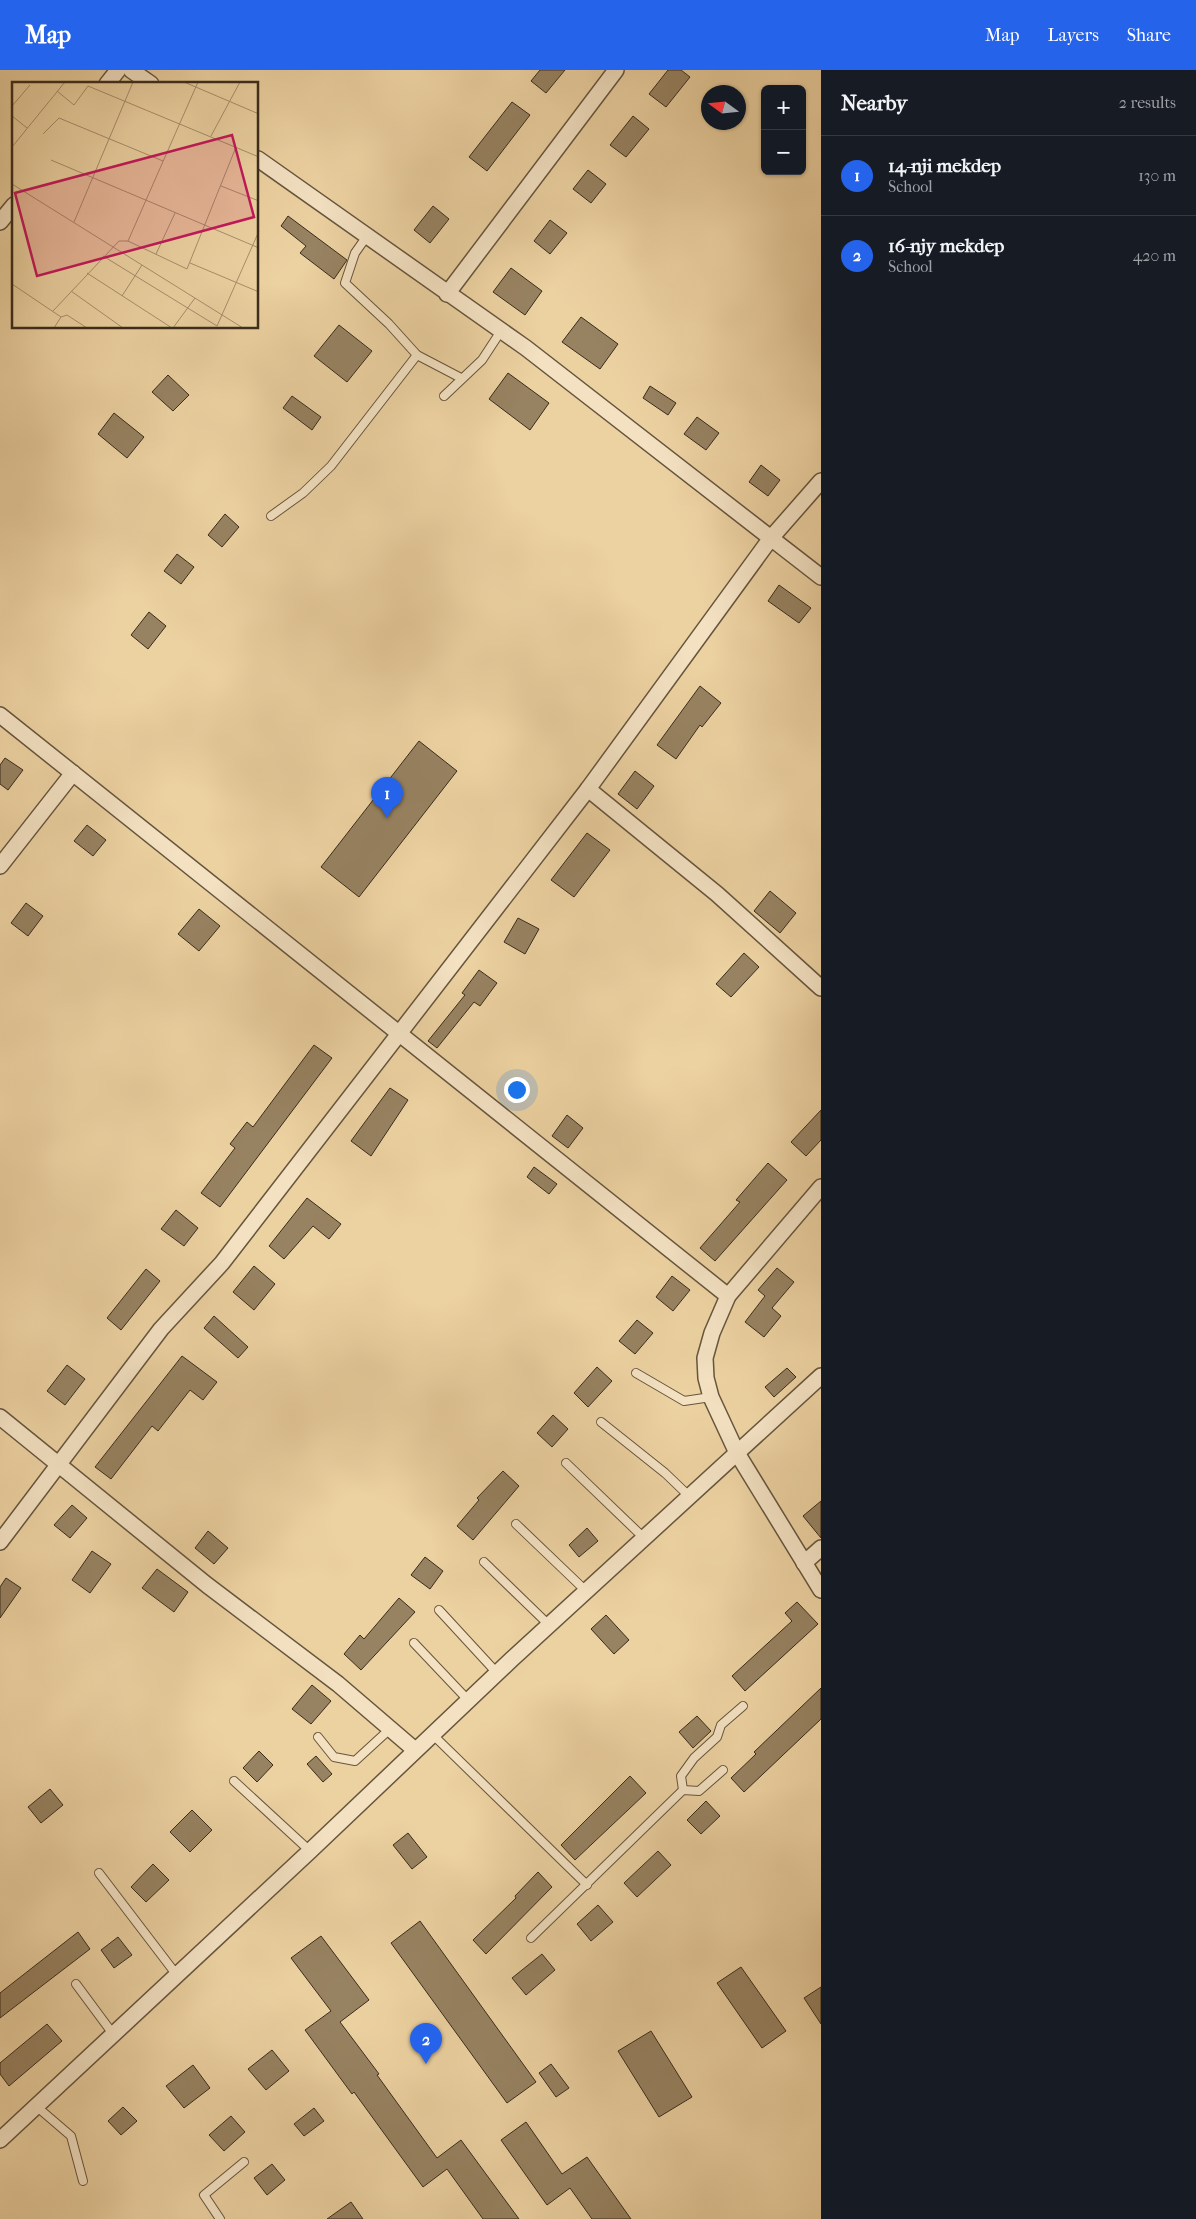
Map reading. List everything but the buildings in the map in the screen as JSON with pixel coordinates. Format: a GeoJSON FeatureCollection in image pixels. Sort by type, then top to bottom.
{"type":"FeatureCollection","features":[{"type":"Feature","properties":{"kind":"street"},"geometry":{"type":"LineString","coordinates":[[109,82],[118,70]]}},
{"type":"Feature","properties":{"kind":"street"},"geometry":{"type":"LineString","coordinates":[[131,70],[148,82]]}},
{"type":"Feature","properties":{"kind":"street"},"geometry":{"type":"LineString","coordinates":[[448,294],[616,70]]}},
{"type":"Feature","properties":{"kind":"street"},"geometry":{"type":"LineString","coordinates":[[259,160],[501,331],[821,577]]}},
{"type":"Feature","properties":{"kind":"street"},"geometry":{"type":"LineString","coordinates":[[0,222],[12,207]]}},
{"type":"Feature","properties":{"kind":"street"},"geometry":{"type":"LineString","coordinates":[[0,1542],[161,1329],[222,1263],[588,789],[771,538],[821,481]]}},
{"type":"Feature","properties":{"kind":"street"},"geometry":{"type":"LineString","coordinates":[[0,715],[728,1296]]}},
{"type":"Feature","properties":{"kind":"street"},"geometry":{"type":"LineString","coordinates":[[0,866],[73,773]]}},
{"type":"Feature","properties":{"kind":"street"},"geometry":{"type":"LineString","coordinates":[[588,789],[717,894],[821,988]]}},
{"type":"Feature","properties":{"kind":"street"},"geometry":{"type":"LineString","coordinates":[[821,1187],[728,1296],[712,1333],[705,1358],[706,1378],[711,1397],[737,1453],[821,1590]]}},
{"type":"Feature","properties":{"kind":"street"},"geometry":{"type":"LineString","coordinates":[[0,2140],[310,1851],[497,1673],[821,1376]]}},
{"type":"Feature","properties":{"kind":"street"},"geometry":{"type":"LineString","coordinates":[[0,1417],[207,1585],[338,1684],[392,1728],[415,1750]]}},
{"type":"Feature","properties":{"kind":"street"},"geometry":{"type":"LineString","coordinates":[[804,1563],[821,1548]]}},
{"type":"Feature","properties":{"kind":"lane"},"geometry":{"type":"LineString","coordinates":[[367,236],[355,252],[345,282],[389,324],[417,355],[462,378]]}},
{"type":"Feature","properties":{"kind":"lane"},"geometry":{"type":"LineString","coordinates":[[444,396],[482,360],[501,331]]}},
{"type":"Feature","properties":{"kind":"lane"},"geometry":{"type":"LineString","coordinates":[[271,516],[303,493],[331,466],[417,355]]}},
{"type":"Feature","properties":{"kind":"lane"},"geometry":{"type":"LineString","coordinates":[[636,1372],[684,1401],[711,1397]]}},
{"type":"Feature","properties":{"kind":"lane"},"geometry":{"type":"LineString","coordinates":[[601,1422],[665,1473],[690,1496]]}},
{"type":"Feature","properties":{"kind":"lane"},"geometry":{"type":"LineString","coordinates":[[566,1463],[644,1538]]}},
{"type":"Feature","properties":{"kind":"lane"},"geometry":{"type":"LineString","coordinates":[[516,1524],[586,1591]]}},
{"type":"Feature","properties":{"kind":"lane"},"geometry":{"type":"LineString","coordinates":[[484,1562],[549,1625]]}},
{"type":"Feature","properties":{"kind":"lane"},"geometry":{"type":"LineString","coordinates":[[439,1610],[497,1673]]}},
{"type":"Feature","properties":{"kind":"lane"},"geometry":{"type":"LineString","coordinates":[[414,1643],[468,1700]]}},
{"type":"Feature","properties":{"kind":"lane"},"geometry":{"type":"LineString","coordinates":[[683,1790],[681,1776],[694,1758],[717,1737],[721,1725],[743,1706]]}},
{"type":"Feature","properties":{"kind":"lane"},"geometry":{"type":"LineString","coordinates":[[318,1737],[334,1756],[355,1760],[392,1728]]}},
{"type":"Feature","properties":{"kind":"lane"},"geometry":{"type":"LineString","coordinates":[[432,1734],[586,1885]]}},
{"type":"Feature","properties":{"kind":"lane"},"geometry":{"type":"LineString","coordinates":[[531,1938],[683,1790],[699,1790],[723,1770]]}},
{"type":"Feature","properties":{"kind":"lane"},"geometry":{"type":"LineString","coordinates":[[234,1781],[310,1851]]}},
{"type":"Feature","properties":{"kind":"lane"},"geometry":{"type":"LineString","coordinates":[[99,1873],[176,1974]]}},
{"type":"Feature","properties":{"kind":"lane"},"geometry":{"type":"LineString","coordinates":[[76,1984],[113,2034]]}},
{"type":"Feature","properties":{"kind":"lane"},"geometry":{"type":"LineString","coordinates":[[36,2106],[71,2136],[83,2181]]}},
{"type":"Feature","properties":{"kind":"lane"},"geometry":{"type":"LineString","coordinates":[[220,2219],[204,2195],[244,2162]]}},
{"type":"Feature","properties":{"kind":"place","name":"14-nji mekdep"},"geometry":{"type":"Point","coordinates":[387,818]}},
{"type":"Feature","properties":{"kind":"place","name":"16-njy mekdep"},"geometry":{"type":"Point","coordinates":[426,2064]}}]}
